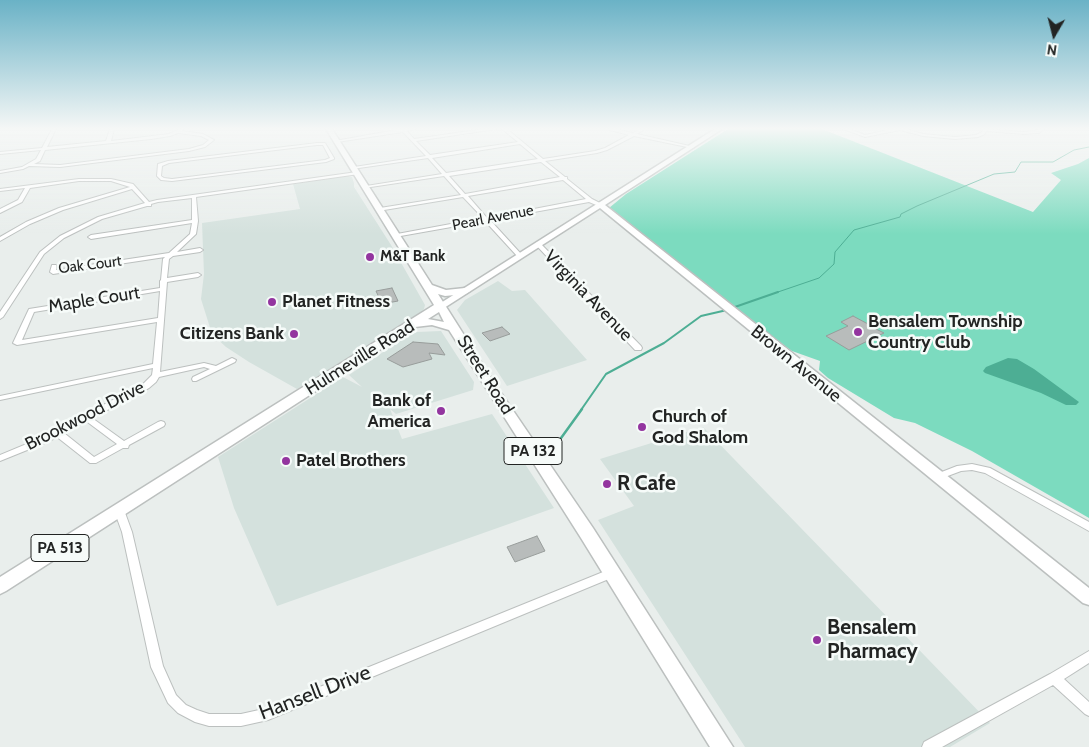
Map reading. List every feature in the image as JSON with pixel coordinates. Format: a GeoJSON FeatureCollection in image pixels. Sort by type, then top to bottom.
{"type":"FeatureCollection","features":[{"type":"Feature","properties":{"kind":"main road","name":"Street Road"},"geometry":{"type":"LineString","coordinates":[[351,164],[489,384],[722,747]]}},
{"type":"Feature","properties":{"kind":"main road","name":"Hulmeville Road"},"geometry":{"type":"LineString","coordinates":[[0,586],[664,164]]}},
{"type":"Feature","properties":{"kind":"main road","name":"Brown Avenue"},"geometry":{"type":"LineString","coordinates":[[601,205],[1089,598]]}},
{"type":"Feature","properties":{"kind":"main road"},"geometry":{"type":"LineString","coordinates":[[429,287],[445,293],[465,291]]}},
{"type":"Feature","properties":{"kind":"main road"},"geometry":{"type":"LineString","coordinates":[[409,327],[432,322],[455,328]]}},
{"type":"Feature","properties":{"kind":"street"},"geometry":{"type":"LineString","coordinates":[[0,172],[29,165],[60,166],[77,164]]}},
{"type":"Feature","properties":{"kind":"street"},"geometry":{"type":"LineString","coordinates":[[163,164],[160,166],[159,176],[163,179],[172,180],[315,164]]}},
{"type":"Feature","properties":{"kind":"street"},"geometry":{"type":"LineString","coordinates":[[0,317],[36,260],[53,243],[95,220],[165,200],[392,164]]}},
{"type":"Feature","properties":{"kind":"street","name":"Virginia Avenue"},"geometry":{"type":"LineString","coordinates":[[434,164],[520,256]]}},
{"type":"Feature","properties":{"kind":"street"},"geometry":{"type":"LineString","coordinates":[[366,187],[512,164]]}},
{"type":"Feature","properties":{"kind":"street","name":"Brown Avenue"},"geometry":{"type":"LineString","coordinates":[[547,164],[590,200],[601,205]]}},
{"type":"Feature","properties":{"kind":"street"},"geometry":{"type":"LineString","coordinates":[[380,210],[564,178]]}},
{"type":"Feature","properties":{"kind":"street"},"geometry":{"type":"LineString","coordinates":[[0,190],[98,179],[123,182],[134,187],[149,204]]}},
{"type":"Feature","properties":{"kind":"street"},"geometry":{"type":"LineString","coordinates":[[0,211],[20,201],[28,187]]}},
{"type":"Feature","properties":{"kind":"street"},"geometry":{"type":"LineString","coordinates":[[0,239],[51,213],[87,200],[134,187]]}},
{"type":"Feature","properties":{"kind":"street"},"geometry":{"type":"LineString","coordinates":[[170,254],[192,236],[195,230],[194,196]]}},
{"type":"Feature","properties":{"kind":"street","name":"Pearl Avenue"},"geometry":{"type":"LineString","coordinates":[[397,236],[590,200]]}},
{"type":"Feature","properties":{"kind":"street"},"geometry":{"type":"LineString","coordinates":[[0,322],[41,261],[57,244],[74,233],[100,221],[149,204]]}},
{"type":"Feature","properties":{"kind":"street"},"geometry":{"type":"LineString","coordinates":[[91,237],[195,221]]}},
{"type":"Feature","properties":{"kind":"street","name":"Virginia Avenue"},"geometry":{"type":"LineString","coordinates":[[538,244],[638,348]]}},
{"type":"Feature","properties":{"kind":"street"},"geometry":{"type":"LineString","coordinates":[[170,254],[200,250]]}},
{"type":"Feature","properties":{"kind":"street","name":"Oak Court"},"geometry":{"type":"LineString","coordinates":[[54,266],[52,272],[170,254]]}},
{"type":"Feature","properties":{"kind":"street","name":"Brookwood Drive"},"geometry":{"type":"LineString","coordinates":[[0,458],[58,433],[146,386],[156,375],[166,259],[170,254]]}},
{"type":"Feature","properties":{"kind":"street"},"geometry":{"type":"LineString","coordinates":[[163,285],[198,275]]}},
{"type":"Feature","properties":{"kind":"street","name":"Maple Court"},"geometry":{"type":"LineString","coordinates":[[160,320],[17,343],[32,310],[163,285]]}},
{"type":"Feature","properties":{"kind":"street"},"geometry":{"type":"LineString","coordinates":[[196,379],[232,360]]}},
{"type":"Feature","properties":{"kind":"street"},"geometry":{"type":"LineString","coordinates":[[156,375],[204,365],[217,368]]}},
{"type":"Feature","properties":{"kind":"street"},"geometry":{"type":"LineString","coordinates":[[0,398],[156,366]]}},
{"type":"Feature","properties":{"kind":"street"},"geometry":{"type":"LineString","coordinates":[[86,417],[125,446]]}},
{"type":"Feature","properties":{"kind":"street"},"geometry":{"type":"LineString","coordinates":[[58,433],[93,461],[125,446],[161,424]]}},
{"type":"Feature","properties":{"kind":"street"},"geometry":{"type":"LineString","coordinates":[[937,477],[960,468],[972,467],[987,470],[1089,527]]}},
{"type":"Feature","properties":{"kind":"street","name":"Hansell Drive"},"geometry":{"type":"LineString","coordinates":[[119,510],[127,532],[158,667],[172,699],[182,709],[195,716],[209,720],[241,720],[268,714],[612,573]]}},
{"type":"Feature","properties":{"kind":"street"},"geometry":{"type":"LineString","coordinates":[[929,747],[1054,678],[1089,656]]}},
{"type":"Feature","properties":{"kind":"street"},"geometry":{"type":"LineString","coordinates":[[1054,678],[1089,710]]}},
{"type":"Feature","properties":{"kind":"shaded area"},"geometry":{"type":"Polygon","coordinates":[[[673,164],[911,164],[1033,212],[1061,180],[1051,173],[1078,164],[1089,164],[1089,518],[972,451],[915,423],[894,418],[828,378],[819,370],[820,361],[792,351],[762,330],[609,208],[626,194],[673,164]]]}},
{"type":"Feature","properties":{"kind":"shaded area"},"geometry":{"type":"Polygon","coordinates":[[[347,176],[352,177],[354,187],[391,245],[425,305],[420,314],[297,389],[249,362],[226,347],[212,334],[201,299],[204,274],[202,223],[300,209],[293,184],[347,176]]]}},
{"type":"Feature","properties":{"kind":"shaded area"},"geometry":{"type":"Polygon","coordinates":[[[498,281],[512,291],[525,290],[587,360],[507,386],[457,310],[465,300],[498,281]]]}},
{"type":"Feature","properties":{"kind":"shaded area"},"geometry":{"type":"Polygon","coordinates":[[[441,331],[474,382],[473,390],[396,414],[390,409],[402,439],[492,414],[554,508],[277,606],[234,508],[218,457],[343,377],[362,387],[349,375],[407,336],[417,332],[441,331]]]}},
{"type":"Feature","properties":{"kind":"shaded area"},"geometry":{"type":"Polygon","coordinates":[[[1008,358],[1017,359],[1034,369],[1079,402],[1076,405],[1066,405],[1041,393],[983,371],[986,367],[1008,358]]]}},
{"type":"Feature","properties":{"kind":"shaded area"},"geometry":{"type":"Polygon","coordinates":[[[703,427],[990,723],[950,747],[745,747],[598,520],[634,506],[600,459],[703,427]]]}},
{"type":"Feature","properties":{"kind":"building"},"geometry":{"type":"Polygon","coordinates":[[[392,288],[398,301],[382,304],[376,291],[392,288]]]}},
{"type":"Feature","properties":{"kind":"building","name":"Bensalem Township Country Club"},"geometry":{"type":"Polygon","coordinates":[[[853,316],[868,324],[879,319],[887,324],[876,329],[884,333],[849,350],[826,336],[848,326],[841,322],[853,316]]]}},
{"type":"Feature","properties":{"kind":"building"},"geometry":{"type":"Polygon","coordinates":[[[502,327],[510,334],[490,341],[482,333],[502,327]]]}},
{"type":"Feature","properties":{"kind":"building"},"geometry":{"type":"Polygon","coordinates":[[[413,342],[438,344],[445,355],[429,353],[432,359],[403,367],[387,359],[413,342]]]}},
{"type":"Feature","properties":{"kind":"building"},"geometry":{"type":"Polygon","coordinates":[[[537,536],[545,551],[515,562],[507,547],[537,536]]]}},
{"type":"Feature","properties":{"kind":"waterway"},"geometry":{"type":"LineString","coordinates":[[775,293],[819,278],[834,264],[835,252],[854,230],[900,217],[901,214],[917,206],[994,174],[1015,172],[1020,164]]}},
{"type":"Feature","properties":{"kind":"waterway"},"geometry":{"type":"LineString","coordinates":[[732,308],[778,292]]}},
{"type":"Feature","properties":{"kind":"waterway"},"geometry":{"type":"LineString","coordinates":[[581,410],[606,374],[664,343],[701,316],[727,310]]}},
{"type":"Feature","properties":{"kind":"waterway"},"geometry":{"type":"LineString","coordinates":[[556,445],[582,409]]}},
{"type":"Feature","properties":{"kind":"place","name":"M&T Bank"},"geometry":{"type":"Point","coordinates":[370,257]}},
{"type":"Feature","properties":{"kind":"place","name":"Planet Fitness"},"geometry":{"type":"Point","coordinates":[272,302]}},
{"type":"Feature","properties":{"kind":"place","name":"Bensalem Township Country Club"},"geometry":{"type":"Point","coordinates":[858,332]}},
{"type":"Feature","properties":{"kind":"place","name":"Citizens Bank"},"geometry":{"type":"Point","coordinates":[294,334]}},
{"type":"Feature","properties":{"kind":"place","name":"Bank of America"},"geometry":{"type":"Point","coordinates":[441,411]}},
{"type":"Feature","properties":{"kind":"place","name":"Church of God Shalom"},"geometry":{"type":"Point","coordinates":[642,427]}},
{"type":"Feature","properties":{"kind":"place","name":"Patel Brothers"},"geometry":{"type":"Point","coordinates":[286,461]}},
{"type":"Feature","properties":{"kind":"place","name":"R Cafe"},"geometry":{"type":"Point","coordinates":[607,484]}},
{"type":"Feature","properties":{"kind":"place","name":"Bensalem Pharmacy"},"geometry":{"type":"Point","coordinates":[817,640]}}]}
